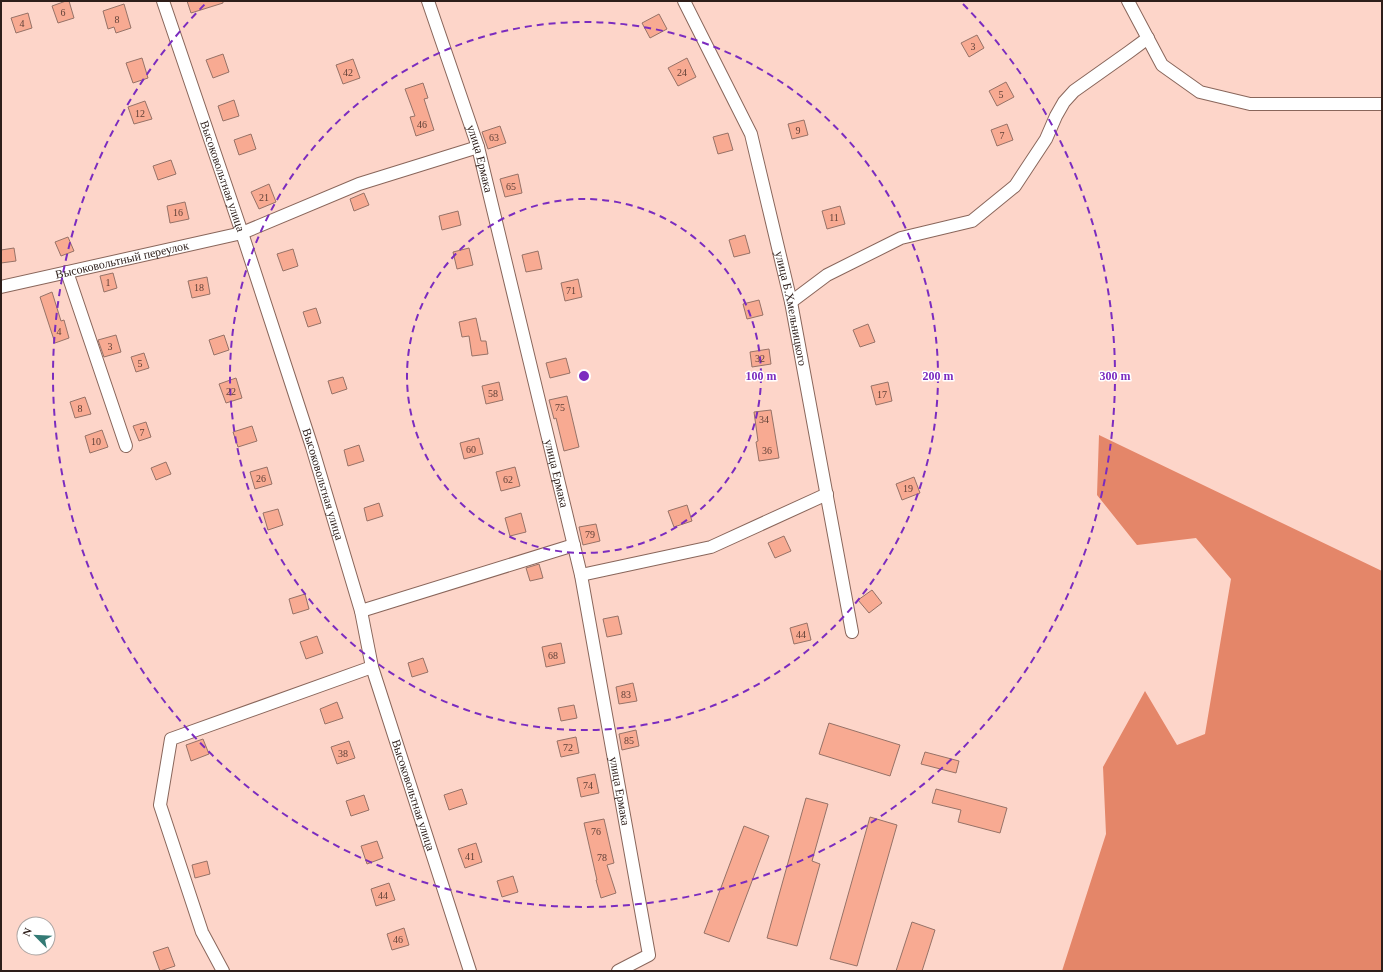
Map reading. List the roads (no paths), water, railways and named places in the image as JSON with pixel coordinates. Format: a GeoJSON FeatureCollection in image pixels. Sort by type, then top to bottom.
{"type":"FeatureCollection","features":[{"type":"Feature","properties":{"kind":"street","name":"Высоковольтная улица"},"geometry":{"type":"LineString","coordinates":[[164,1],[312,447],[361,611],[372,667],[470,971]]}},
{"type":"Feature","properties":{"kind":"street","name":"улица Ермака"},"geometry":{"type":"LineString","coordinates":[[428,1],[478,147],[581,575],[649,955],[618,971]]}},
{"type":"Feature","properties":{"kind":"street","name":"улица Б.Хмельницкого"},"geometry":{"type":"LineString","coordinates":[[684,1],[751,134],[792,302],[852,632]]}},
{"type":"Feature","properties":{"kind":"street"},"geometry":{"type":"LineString","coordinates":[[1128,1],[1162,65],[1200,92],[1250,104],[1382,104]]}},
{"type":"Feature","properties":{"kind":"street"},"geometry":{"type":"LineString","coordinates":[[792,302],[827,275],[901,238],[972,221],[1015,186],[1046,139],[1064,102],[1074,92],[1148,38]]}},
{"type":"Feature","properties":{"kind":"street","name":"Высоковольтный переулок"},"geometry":{"type":"LineString","coordinates":[[1,287],[242,234],[359,184],[478,147]]}},
{"type":"Feature","properties":{"kind":"street"},"geometry":{"type":"LineString","coordinates":[[67,272],[126,446]]}},
{"type":"Feature","properties":{"kind":"street"},"geometry":{"type":"LineString","coordinates":[[581,575],[710,547],[827,494]]}},
{"type":"Feature","properties":{"kind":"street"},"geometry":{"type":"LineString","coordinates":[[361,611],[574,545]]}},
{"type":"Feature","properties":{"kind":"street"},"geometry":{"type":"LineString","coordinates":[[223,971],[202,932],[160,805],[171,739],[372,667]]}}]}
